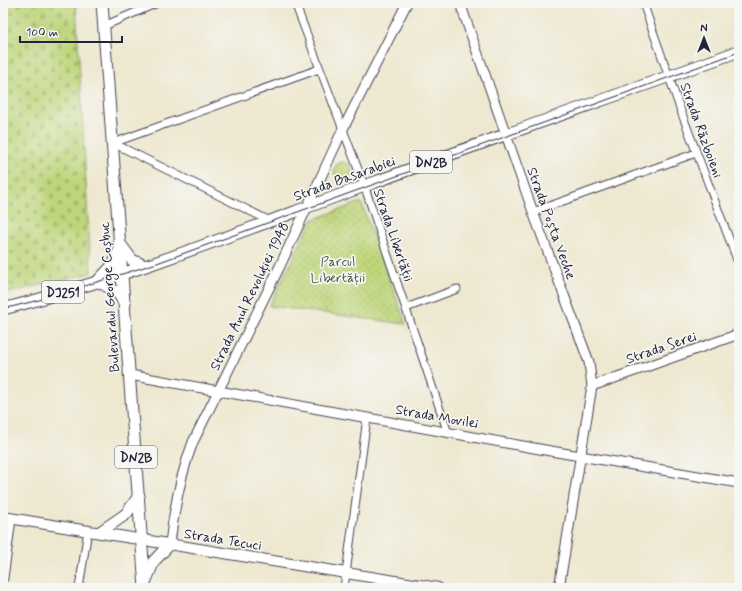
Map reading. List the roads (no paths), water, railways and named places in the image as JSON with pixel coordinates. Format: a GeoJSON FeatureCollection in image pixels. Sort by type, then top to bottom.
{"type":"FeatureCollection","features":[{"type":"Feature","properties":{"kind":"main road","name":"Bulevardul George Coșbuc"},"geometry":{"type":"LineString","coordinates":[[102,3],[145,585]]}},
{"type":"Feature","properties":{"kind":"main road","name":"Strada Basarabiei"},"geometry":{"type":"LineString","coordinates":[[3,309],[43,299],[145,266],[739,51]]}},
{"type":"Feature","properties":{"kind":"main road"},"geometry":{"type":"LineString","coordinates":[[120,245],[132,260],[145,266]]}},
{"type":"Feature","properties":{"kind":"main road"},"geometry":{"type":"LineString","coordinates":[[120,245],[113,265],[98,281],[118,293],[125,304]]}},
{"type":"Feature","properties":{"kind":"main road"},"geometry":{"type":"LineString","coordinates":[[100,532],[126,514],[139,496]]}},
{"type":"Feature","properties":{"kind":"main road","name":"Strada Tecuci"},"geometry":{"type":"LineString","coordinates":[[7,518],[88,530],[416,586],[438,588]]}},
{"type":"Feature","properties":{"kind":"main road"},"geometry":{"type":"LineString","coordinates":[[145,585],[154,561],[170,544]]}},
{"type":"Feature","properties":{"kind":"street"},"geometry":{"type":"LineString","coordinates":[[104,26],[157,3]]}},
{"type":"Feature","properties":{"kind":"street","name":"Strada Libertății"},"geometry":{"type":"LineString","coordinates":[[295,3],[364,186],[448,433]]}},
{"type":"Feature","properties":{"kind":"street","name":"Strada Anul Revoluției 1948"},"geometry":{"type":"LineString","coordinates":[[170,544],[176,500],[184,467],[218,391],[308,207],[343,129],[407,3]]}},
{"type":"Feature","properties":{"kind":"street","name":"Strada Poșta Veche"},"geometry":{"type":"LineString","coordinates":[[460,3],[533,212],[589,362],[592,386],[582,456],[559,588]]}},
{"type":"Feature","properties":{"kind":"street","name":"Strada Războieni"},"geometry":{"type":"LineString","coordinates":[[643,3],[696,153],[739,265]]}},
{"type":"Feature","properties":{"kind":"street"},"geometry":{"type":"LineString","coordinates":[[113,143],[319,69]]}},
{"type":"Feature","properties":{"kind":"street"},"geometry":{"type":"LineString","coordinates":[[113,143],[270,221]]}},
{"type":"Feature","properties":{"kind":"street"},"geometry":{"type":"LineString","coordinates":[[533,212],[696,153]]}},
{"type":"Feature","properties":{"kind":"street"},"geometry":{"type":"LineString","coordinates":[[406,308],[457,289]]}},
{"type":"Feature","properties":{"kind":"street","name":"Strada Serei"},"geometry":{"type":"LineString","coordinates":[[592,386],[739,334]]}},
{"type":"Feature","properties":{"kind":"street","name":"Strada Movilei"},"geometry":{"type":"LineString","coordinates":[[130,375],[448,433],[739,483]]}},
{"type":"Feature","properties":{"kind":"street"},"geometry":{"type":"LineString","coordinates":[[344,588],[344,573],[367,418]]}},
{"type":"Feature","properties":{"kind":"street"},"geometry":{"type":"LineString","coordinates":[[3,578],[7,518]]}},
{"type":"Feature","properties":{"kind":"street"},"geometry":{"type":"LineString","coordinates":[[79,588],[88,530]]}},
{"type":"Feature","properties":{"kind":"tram line"},"geometry":{"type":"LineString","coordinates":[[3,309],[43,299],[157,263],[739,52]]}},
{"type":"Feature","properties":{"kind":"park label","name":"Parcul Libertății"},"geometry":{"type":"Point","coordinates":[338,270]}}]}
